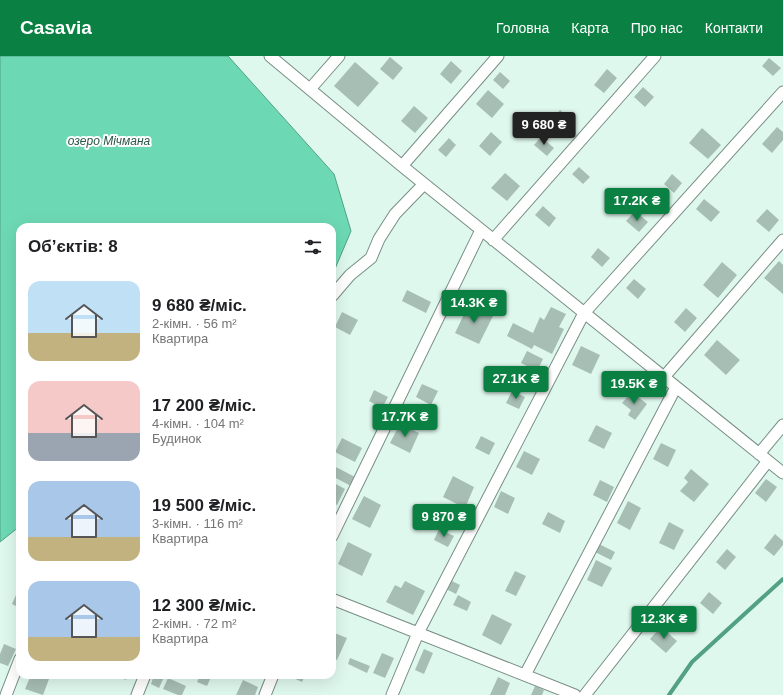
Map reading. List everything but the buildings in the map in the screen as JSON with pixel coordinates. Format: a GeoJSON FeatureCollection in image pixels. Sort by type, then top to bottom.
{"type":"FeatureCollection","features":[{"type":"Feature","properties":{"kind":"street"},"geometry":{"type":"LineString","coordinates":[[270,56],[424,184],[783,473]]}},
{"type":"Feature","properties":{"kind":"street"},"geometry":{"type":"LineString","coordinates":[[310,89],[339,56]]}},
{"type":"Feature","properties":{"kind":"street"},"geometry":{"type":"LineString","coordinates":[[402,166],[498,56]]}},
{"type":"Feature","properties":{"kind":"street"},"geometry":{"type":"LineString","coordinates":[[493,240],[655,56]]}},
{"type":"Feature","properties":{"kind":"street"},"geometry":{"type":"LineString","coordinates":[[392,695],[418,633],[584,313],[783,92]]}},
{"type":"Feature","properties":{"kind":"street"},"geometry":{"type":"LineString","coordinates":[[336,291],[350,275],[371,258],[379,239],[395,214],[424,184]]}},
{"type":"Feature","properties":{"kind":"street"},"geometry":{"type":"LineString","coordinates":[[336,528],[481,230]]}},
{"type":"Feature","properties":{"kind":"street"},"geometry":{"type":"LineString","coordinates":[[664,377],[783,240]]}},
{"type":"Feature","properties":{"kind":"street"},"geometry":{"type":"LineString","coordinates":[[525,675],[676,387]]}},
{"type":"Feature","properties":{"kind":"street"},"geometry":{"type":"LineString","coordinates":[[584,695],[764,457],[783,425]]}},
{"type":"Feature","properties":{"kind":"street"},"geometry":{"type":"LineString","coordinates":[[336,601],[575,695]]}},
{"type":"Feature","properties":{"kind":"street"},"geometry":{"type":"LineString","coordinates":[[6,695],[16,669]]}},
{"type":"Feature","properties":{"kind":"street"},"geometry":{"type":"LineString","coordinates":[[137,695],[143,679]]}},
{"type":"Feature","properties":{"kind":"street"},"geometry":{"type":"LineString","coordinates":[[265,695],[271,679]]}},
{"type":"Feature","properties":{"kind":"water","name":"озеро Мічмана"},"geometry":{"type":"Polygon","coordinates":[[[0,56],[228,56],[334,174],[351,231],[336,267],[336,223],[16,223],[16,529],[0,542],[0,56]]]}},
{"type":"Feature","properties":{"kind":"waterway"},"geometry":{"type":"LineString","coordinates":[[669,695],[692,662],[783,579]]}}]}
